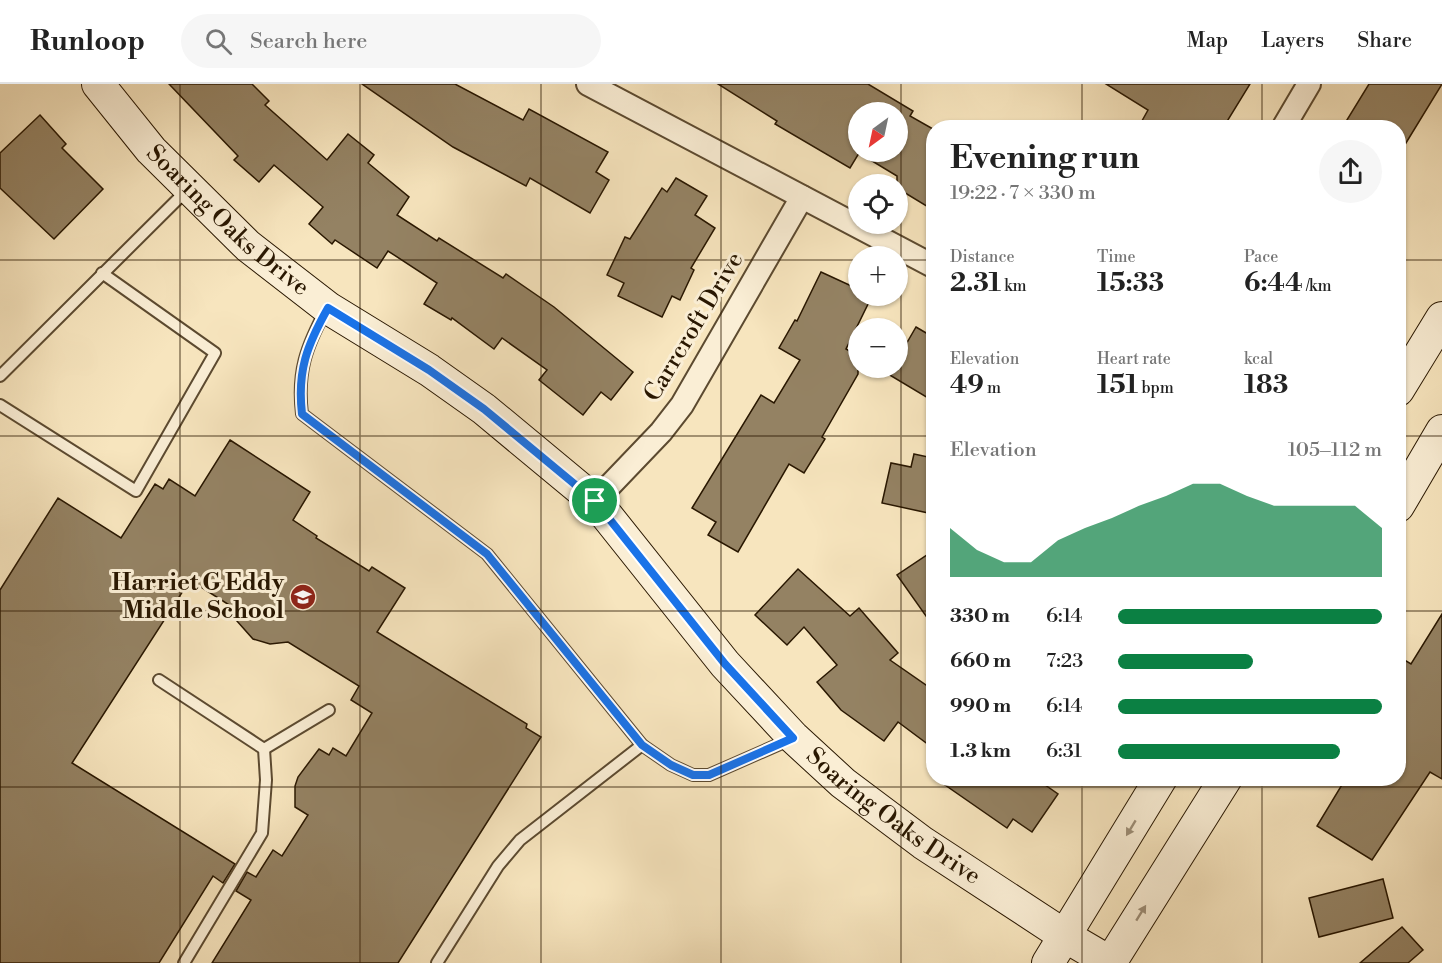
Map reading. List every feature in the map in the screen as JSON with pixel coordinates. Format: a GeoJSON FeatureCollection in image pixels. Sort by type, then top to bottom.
{"type":"FeatureCollection","features":[{"type":"Feature","properties":{"kind":"street","name":"Soaring Oaks Drive"},"geometry":{"type":"LineString","coordinates":[[98,84],[151,150],[248,246],[328,308],[429,370],[484,409],[595,501],[725,664],[793,738],[843,783],[923,843],[1110,963]]}},
{"type":"Feature","properties":{"kind":"street"},"geometry":{"type":"LineString","coordinates":[[588,84],[926,262]]}},
{"type":"Feature","properties":{"kind":"street"},"geometry":{"type":"LineString","coordinates":[[1288,120],[1309,84]]}},
{"type":"Feature","properties":{"kind":"street","name":"Carrcroft Drive"},"geometry":{"type":"LineString","coordinates":[[595,501],[661,432],[682,405],[802,197]]}},
{"type":"Feature","properties":{"kind":"street"},"geometry":{"type":"LineString","coordinates":[[1406,377],[1442,318]]}},
{"type":"Feature","properties":{"kind":"street"},"geometry":{"type":"LineString","coordinates":[[1406,492],[1442,431]]}},
{"type":"Feature","properties":{"kind":"street"},"geometry":{"type":"LineString","coordinates":[[1048,963],[1156,786]]}},
{"type":"Feature","properties":{"kind":"street"},"geometry":{"type":"LineString","coordinates":[[1110,963],[1221,786]]}},
{"type":"Feature","properties":{"kind":"lane"},"geometry":{"type":"LineString","coordinates":[[0,376],[188,189]]}},
{"type":"Feature","properties":{"kind":"lane"},"geometry":{"type":"LineString","coordinates":[[0,405],[136,491],[215,353],[102,273]]}},
{"type":"Feature","properties":{"kind":"lane"},"geometry":{"type":"LineString","coordinates":[[328,308],[313,335],[303,367],[299,391],[302,414],[487,554],[642,745],[671,765],[693,775],[709,775],[793,738]]}},
{"type":"Feature","properties":{"kind":"lane"},"geometry":{"type":"LineString","coordinates":[[159,680],[264,749]]}},
{"type":"Feature","properties":{"kind":"lane"},"geometry":{"type":"LineString","coordinates":[[264,749],[329,710]]}},
{"type":"Feature","properties":{"kind":"lane"},"geometry":{"type":"LineString","coordinates":[[437,963],[498,866],[520,840],[642,745]]}},
{"type":"Feature","properties":{"kind":"lane"},"geometry":{"type":"LineString","coordinates":[[184,963],[262,833],[267,780],[264,749]]}},
{"type":"Feature","properties":{"kind":"building"},"geometry":{"type":"Polygon","coordinates":[[[169,84],[252,84],[269,101],[265,105],[327,160],[348,134],[374,155],[368,163],[409,197],[397,215],[437,241],[439,238],[503,278],[506,274],[554,307],[633,372],[611,400],[601,392],[583,415],[539,380],[547,370],[502,338],[494,349],[452,318],[451,320],[424,304],[437,283],[388,251],[377,268],[335,240],[332,244],[309,224],[323,207],[274,165],[259,182],[234,160],[238,156],[169,84]]]}},
{"type":"Feature","properties":{"kind":"building"},"geometry":{"type":"Polygon","coordinates":[[[362,84],[455,84],[523,120],[529,109],[608,152],[596,172],[609,180],[590,213],[530,178],[526,186],[453,147],[362,84]]]}},
{"type":"Feature","properties":{"kind":"building"},"geometry":{"type":"Polygon","coordinates":[[[718,84],[868,84],[898,102],[848,102],[848,162],[854,162],[850,168],[775,124],[777,121],[718,84]]]}},
{"type":"Feature","properties":{"kind":"building"},"geometry":{"type":"Polygon","coordinates":[[[1106,84],[1250,84],[1228,120],[1142,120],[1148,110],[1106,84]]]}},
{"type":"Feature","properties":{"kind":"building"},"geometry":{"type":"Polygon","coordinates":[[[1369,84],[1442,84],[1406,143],[1406,120],[1347,120],[1369,84]]]}},
{"type":"Feature","properties":{"kind":"building"},"geometry":{"type":"Polygon","coordinates":[[[908,108],[913,111],[910,116],[926,125],[926,206],[908,195],[908,174],[894,174],[874,162],[908,162],[908,108]]]}},
{"type":"Feature","properties":{"kind":"building"},"geometry":{"type":"Polygon","coordinates":[[[40,115],[66,144],[62,148],[103,189],[54,239],[0,188],[0,153],[40,115]]]}},
{"type":"Feature","properties":{"kind":"building"},"geometry":{"type":"Polygon","coordinates":[[[676,178],[707,196],[695,215],[715,228],[691,268],[694,270],[680,300],[672,296],[662,317],[618,296],[624,283],[607,275],[625,237],[630,239],[662,188],[667,192],[676,178]]]}},
{"type":"Feature","properties":{"kind":"building"},"geometry":{"type":"Polygon","coordinates":[[[821,272],[848,284],[848,306],[867,306],[861,318],[848,318],[846,349],[848,350],[848,378],[856,378],[822,437],[825,439],[804,473],[789,464],[738,552],[708,535],[716,522],[692,508],[761,395],[774,403],[800,360],[779,348],[795,320],[797,321],[821,272]]]}},
{"type":"Feature","properties":{"kind":"building"},"geometry":{"type":"Polygon","coordinates":[[[916,327],[926,333],[926,397],[895,378],[908,378],[908,341],[916,327]]]}},
{"type":"Feature","properties":{"kind":"building"},"geometry":{"type":"Polygon","coordinates":[[[230,440],[310,492],[293,520],[317,536],[316,538],[369,571],[372,567],[405,588],[377,632],[527,724],[526,728],[541,737],[398,963],[212,963],[251,900],[236,891],[247,872],[256,877],[273,850],[282,856],[308,815],[295,807],[295,786],[298,777],[319,749],[329,755],[333,748],[346,756],[372,713],[351,700],[359,686],[288,642],[270,644],[253,639],[236,620],[234,608],[190,580],[72,763],[235,864],[223,883],[213,876],[159,963],[0,963],[0,590],[58,498],[121,538],[155,484],[163,489],[169,479],[195,496],[230,440]]]}},
{"type":"Feature","properties":{"kind":"building"},"geometry":{"type":"Polygon","coordinates":[[[914,454],[926,457],[926,512],[882,503],[891,463],[911,467],[914,454]]]}},
{"type":"Feature","properties":{"kind":"building"},"geometry":{"type":"Polygon","coordinates":[[[926,556],[926,616],[897,575],[926,556]]]}},
{"type":"Feature","properties":{"kind":"building"},"geometry":{"type":"Polygon","coordinates":[[[798,569],[850,616],[859,608],[898,653],[890,660],[926,685],[926,743],[898,722],[884,741],[841,710],[817,682],[837,665],[804,627],[787,645],[755,615],[798,569]]]}},
{"type":"Feature","properties":{"kind":"building"},"geometry":{"type":"Polygon","coordinates":[[[1442,614],[1442,779],[1430,772],[1372,860],[1317,826],[1341,786],[1406,786],[1406,661],[1411,664],[1442,614]]]}},
{"type":"Feature","properties":{"kind":"building"},"geometry":{"type":"Polygon","coordinates":[[[947,786],[1046,786],[1058,794],[1032,832],[1013,819],[1007,828],[947,786]]]}},
{"type":"Feature","properties":{"kind":"building"},"geometry":{"type":"Polygon","coordinates":[[[1383,879],[1393,918],[1319,937],[1309,898],[1383,879]]]}},
{"type":"Feature","properties":{"kind":"building"},"geometry":{"type":"Polygon","coordinates":[[[1402,927],[1423,950],[1408,963],[1360,963],[1402,927]]]}},
{"type":"Feature","properties":{"kind":"place","name":"Harriet G Eddy Middle School"},"geometry":{"type":"Point","coordinates":[303,597]}},
{"type":"Feature","properties":{"kind":"route"},"geometry":{"type":"LineString","coordinates":[[328,308],[429,370],[484,409],[595,501],[725,664],[793,738],[709,775],[693,775],[671,765],[642,745],[487,554],[302,414],[299,391],[303,367],[313,335],[328,308]]}}]}
